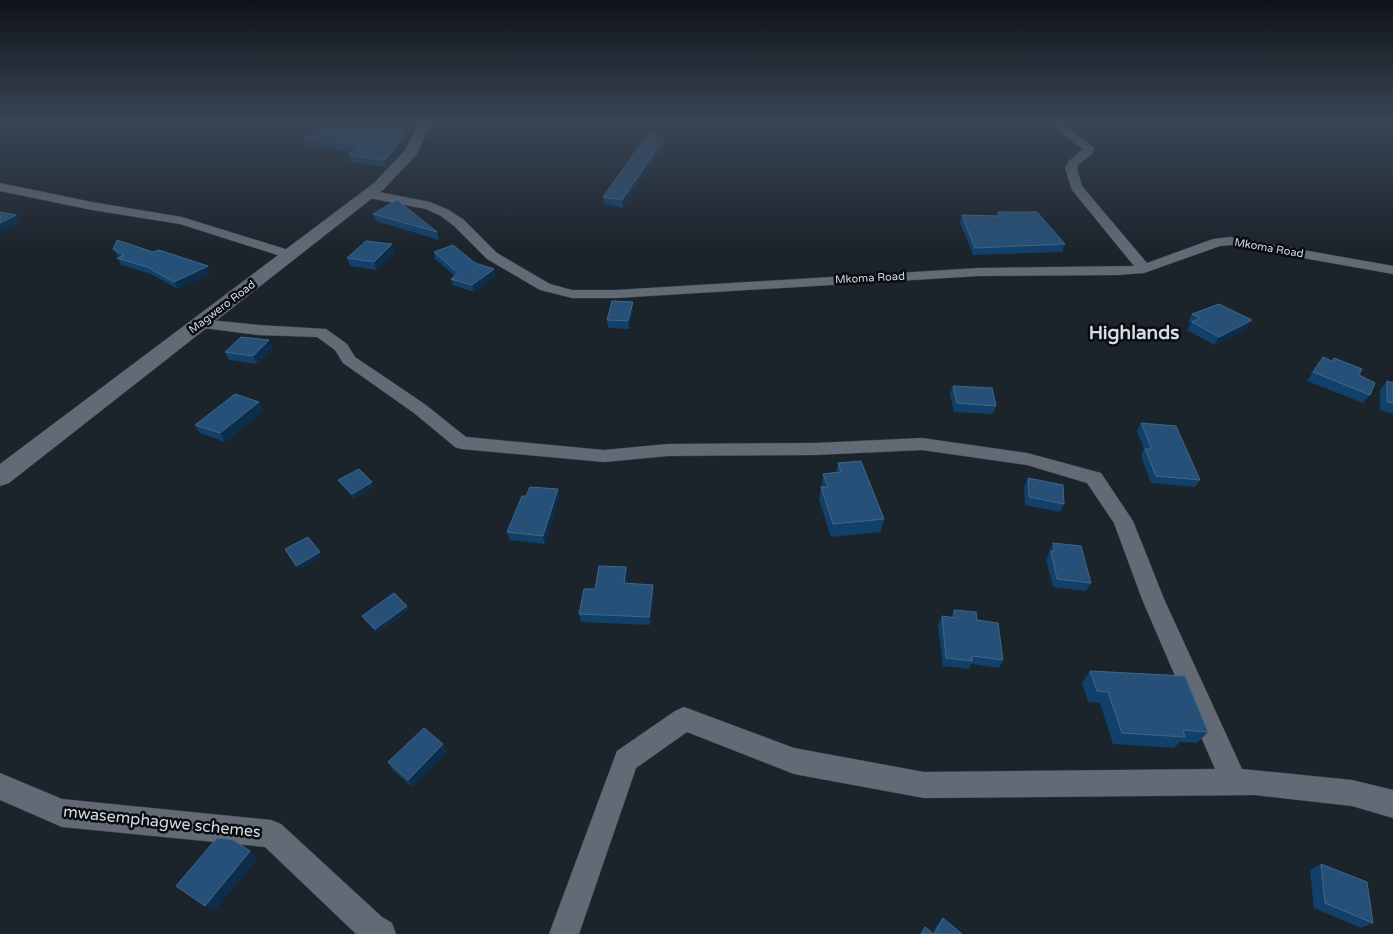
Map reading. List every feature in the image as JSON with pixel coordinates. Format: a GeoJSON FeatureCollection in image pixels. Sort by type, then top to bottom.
{"type":"FeatureCollection","features":[{"type":"Feature","properties":{"kind":"street","name":"Magwero Road"},"geometry":{"type":"LineString","coordinates":[[0,476],[369,194],[400,165]]}},
{"type":"Feature","properties":{"kind":"street"},"geometry":{"type":"LineString","coordinates":[[1072,165],[1071,168],[1076,187],[1144,269]]}},
{"type":"Feature","properties":{"kind":"street"},"geometry":{"type":"LineString","coordinates":[[0,187],[182,221],[290,255]]}},
{"type":"Feature","properties":{"kind":"street","name":"Mkoma Road"},"geometry":{"type":"LineString","coordinates":[[369,194],[438,209],[459,223],[492,256],[545,287],[572,294],[616,294],[979,272],[1118,271],[1144,269],[1218,242],[1230,241],[1393,270]]}},
{"type":"Feature","properties":{"kind":"street"},"geometry":{"type":"LineString","coordinates":[[200,324],[258,330],[321,332],[341,347],[349,360],[420,409],[461,443],[604,456],[668,450],[922,444],[1027,458],[1094,478],[1123,521],[1153,599],[1234,782]]}},
{"type":"Feature","properties":{"kind":"street"},"geometry":{"type":"LineString","coordinates":[[564,934],[626,760],[684,719],[794,761],[924,785],[1255,782],[1352,793],[1393,804]]}},
{"type":"Feature","properties":{"kind":"street","name":"mwasemphagwe schemes"},"geometry":{"type":"LineString","coordinates":[[0,786],[62,813],[271,834],[371,928],[381,934]]}},
{"type":"Feature","properties":{"kind":"building"},"geometry":{"type":"Polygon","coordinates":[[[626,165],[646,165],[622,200],[603,197],[626,165]]]}},
{"type":"Feature","properties":{"kind":"building"},"geometry":{"type":"Polygon","coordinates":[[[397,200],[437,232],[373,214],[397,200]]]}},
{"type":"Feature","properties":{"kind":"building"},"geometry":{"type":"Polygon","coordinates":[[[0,212],[16,215],[0,223],[0,212]]]}},
{"type":"Feature","properties":{"kind":"building"},"geometry":{"type":"Polygon","coordinates":[[[998,212],[1037,212],[1065,244],[975,248],[962,215],[1000,216],[998,212]]]}},
{"type":"Feature","properties":{"kind":"building"},"geometry":{"type":"Polygon","coordinates":[[[117,240],[153,252],[159,250],[208,266],[174,282],[147,267],[117,258],[124,255],[113,249],[117,240]]]}},
{"type":"Feature","properties":{"kind":"building"},"geometry":{"type":"Polygon","coordinates":[[[366,241],[392,244],[374,262],[347,258],[366,241]]]}},
{"type":"Feature","properties":{"kind":"building"},"geometry":{"type":"Polygon","coordinates":[[[453,245],[475,263],[494,269],[472,285],[451,279],[458,273],[434,252],[453,245]]]}},
{"type":"Feature","properties":{"kind":"building"},"geometry":{"type":"Polygon","coordinates":[[[612,301],[633,302],[628,321],[607,320],[612,301]]]}},
{"type":"Feature","properties":{"kind":"building"},"geometry":{"type":"Polygon","coordinates":[[[1219,304],[1252,320],[1219,337],[1192,322],[1200,318],[1192,314],[1219,304]]]}},
{"type":"Feature","properties":{"kind":"building"},"geometry":{"type":"Polygon","coordinates":[[[241,337],[269,340],[253,356],[225,352],[241,337]]]}},
{"type":"Feature","properties":{"kind":"building"},"geometry":{"type":"Polygon","coordinates":[[[1323,357],[1332,361],[1334,358],[1362,369],[1359,375],[1375,383],[1370,395],[1313,372],[1323,357]]]}},
{"type":"Feature","properties":{"kind":"building"},"geometry":{"type":"Polygon","coordinates":[[[1387,381],[1393,383],[1393,403],[1387,402],[1387,381]]]}},
{"type":"Feature","properties":{"kind":"building"},"geometry":{"type":"Polygon","coordinates":[[[953,386],[992,388],[996,406],[957,403],[953,386]]]}},
{"type":"Feature","properties":{"kind":"building"},"geometry":{"type":"Polygon","coordinates":[[[235,394],[259,402],[220,433],[195,425],[235,394]]]}},
{"type":"Feature","properties":{"kind":"building"},"geometry":{"type":"Polygon","coordinates":[[[1141,423],[1176,426],[1200,480],[1156,476],[1145,449],[1152,449],[1141,423]]]}},
{"type":"Feature","properties":{"kind":"building"},"geometry":{"type":"Polygon","coordinates":[[[861,461],[884,519],[833,524],[821,487],[828,487],[823,474],[841,472],[838,463],[861,461]]]}},
{"type":"Feature","properties":{"kind":"building"},"geometry":{"type":"Polygon","coordinates":[[[359,469],[372,482],[352,494],[338,480],[359,469]]]}},
{"type":"Feature","properties":{"kind":"building"},"geometry":{"type":"Polygon","coordinates":[[[1028,478],[1063,485],[1064,504],[1029,497],[1028,478]]]}},
{"type":"Feature","properties":{"kind":"building"},"geometry":{"type":"Polygon","coordinates":[[[530,487],[558,489],[543,536],[507,532],[522,496],[526,496],[530,487]]]}},
{"type":"Feature","properties":{"kind":"building"},"geometry":{"type":"Polygon","coordinates":[[[308,537],[320,552],[296,566],[285,549],[308,537]]]}},
{"type":"Feature","properties":{"kind":"building"},"geometry":{"type":"Polygon","coordinates":[[[1053,543],[1081,546],[1091,583],[1057,579],[1051,551],[1055,551],[1053,543]]]}},
{"type":"Feature","properties":{"kind":"building"},"geometry":{"type":"Polygon","coordinates":[[[599,566],[626,567],[624,583],[653,585],[649,617],[579,614],[584,589],[595,589],[599,566]]]}},
{"type":"Feature","properties":{"kind":"building"},"geometry":{"type":"Polygon","coordinates":[[[394,593],[407,606],[375,629],[362,616],[394,593]]]}},
{"type":"Feature","properties":{"kind":"building"},"geometry":{"type":"Polygon","coordinates":[[[954,610],[976,612],[977,620],[998,623],[1003,660],[972,656],[972,661],[946,658],[942,616],[955,618],[954,610]]]}},
{"type":"Feature","properties":{"kind":"building"},"geometry":{"type":"Polygon","coordinates":[[[1090,671],[1185,676],[1208,732],[1183,730],[1185,737],[1122,733],[1108,692],[1097,691],[1090,671]]]}},
{"type":"Feature","properties":{"kind":"building"},"geometry":{"type":"Polygon","coordinates":[[[424,728],[443,744],[408,780],[388,762],[424,728]]]}},
{"type":"Feature","properties":{"kind":"building"},"geometry":{"type":"Polygon","coordinates":[[[217,838],[233,840],[250,851],[205,906],[176,886],[217,838]]]}},
{"type":"Feature","properties":{"kind":"building"},"geometry":{"type":"Polygon","coordinates":[[[1321,864],[1367,882],[1373,923],[1325,903],[1321,864]]]}},
{"type":"Feature","properties":{"kind":"building"},"geometry":{"type":"Polygon","coordinates":[[[943,918],[962,934],[934,934],[943,918]]]}},
{"type":"Feature","properties":{"kind":"building"},"geometry":{"type":"Polygon","coordinates":[[[925,927],[934,934],[921,934],[925,927]]]}},
{"type":"Feature","properties":{"kind":"district","name":"Highlands"},"geometry":{"type":"Point","coordinates":[1134,333]}}]}
